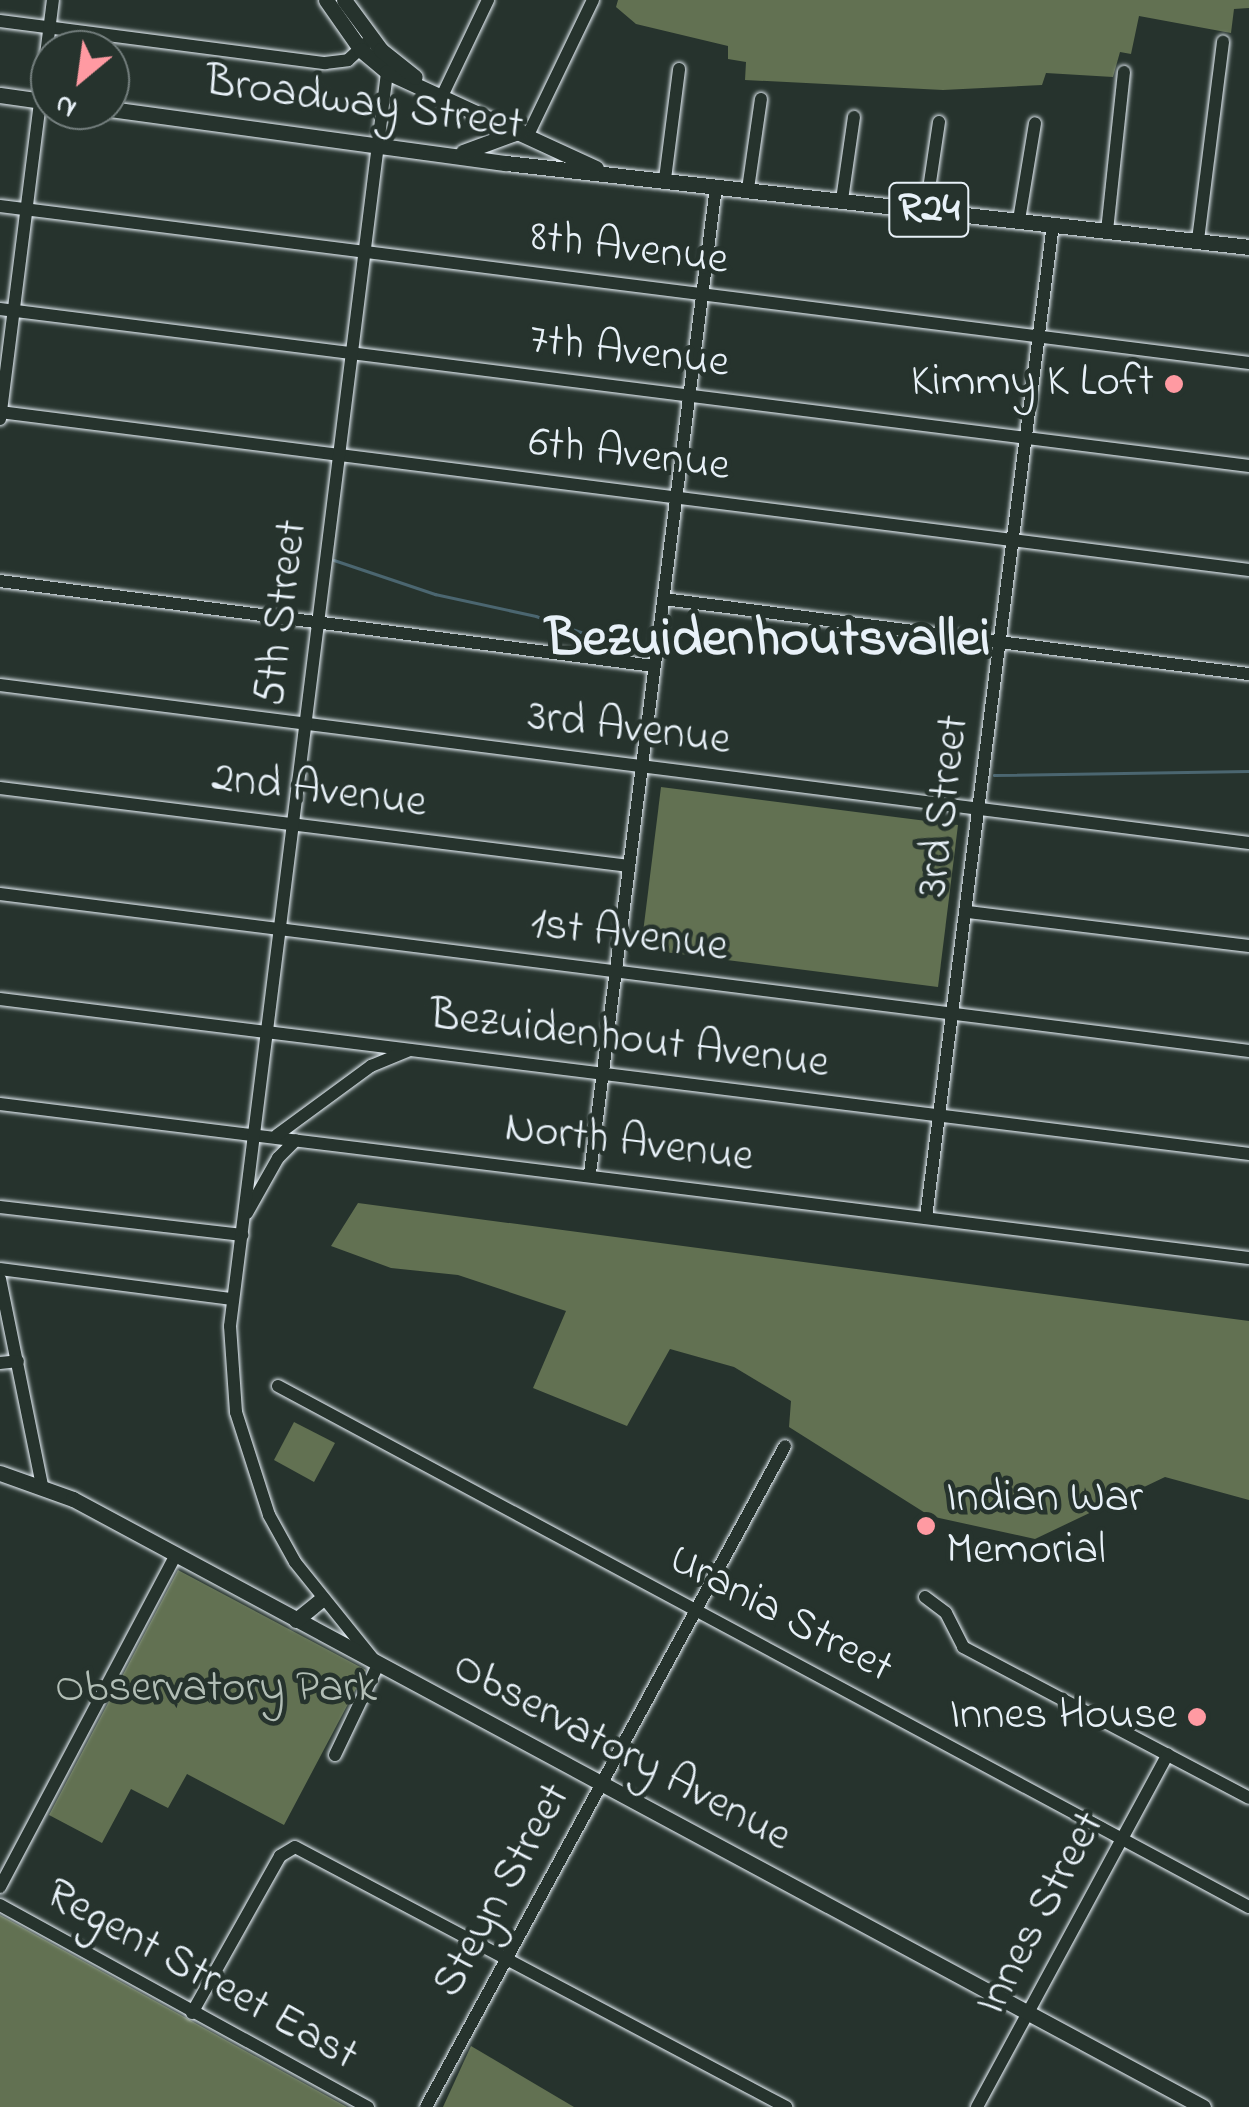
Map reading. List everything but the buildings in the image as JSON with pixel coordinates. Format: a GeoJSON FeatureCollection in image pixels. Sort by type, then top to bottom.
{"type":"FeatureCollection","features":[{"type":"Feature","properties":{"kind":"main road"},"geometry":{"type":"LineString","coordinates":[[326,0],[388,65],[524,133],[506,163]]}},
{"type":"Feature","properties":{"kind":"main road"},"geometry":{"type":"LineString","coordinates":[[344,0],[365,44]]}},
{"type":"Feature","properties":{"kind":"main road"},"geometry":{"type":"LineString","coordinates":[[0,96],[30,99]]}},
{"type":"Feature","properties":{"kind":"main road","name":"Broadway Street"},"geometry":{"type":"LineString","coordinates":[[130,113],[609,174]]}},
{"type":"Feature","properties":{"kind":"main road","name":"R24"},"geometry":{"type":"LineString","coordinates":[[448,154],[491,146],[524,133],[609,174],[1249,247]]}},
{"type":"Feature","properties":{"kind":"main road","name":"Observatory Avenue"},"geometry":{"type":"LineString","coordinates":[[0,1473],[42,1485],[176,1554],[1204,2107]]}},
{"type":"Feature","properties":{"kind":"main road"},"geometry":{"type":"LineString","coordinates":[[296,1620],[322,1598]]}},
{"type":"Feature","properties":{"kind":"street"},"geometry":{"type":"LineString","coordinates":[[50,28],[53,0]]}},
{"type":"Feature","properties":{"kind":"street"},"geometry":{"type":"LineString","coordinates":[[438,93],[488,0]]}},
{"type":"Feature","properties":{"kind":"street"},"geometry":{"type":"LineString","coordinates":[[524,133],[593,0]]}},
{"type":"Feature","properties":{"kind":"street"},"geometry":{"type":"LineString","coordinates":[[0,22],[325,63],[348,60],[365,44]]}},
{"type":"Feature","properties":{"kind":"street"},"geometry":{"type":"LineString","coordinates":[[1198,240],[1223,42]]}},
{"type":"Feature","properties":{"kind":"street","name":"5th Street"},"geometry":{"type":"LineString","coordinates":[[240,1237],[248,1178],[262,1136],[266,1032],[388,65]]}},
{"type":"Feature","properties":{"kind":"street"},"geometry":{"type":"LineString","coordinates":[[665,179],[680,70]]}},
{"type":"Feature","properties":{"kind":"street"},"geometry":{"type":"LineString","coordinates":[[1107,231],[1124,72]]}},
{"type":"Feature","properties":{"kind":"street"},"geometry":{"type":"LineString","coordinates":[[748,189],[762,99]]}},
{"type":"Feature","properties":{"kind":"street"},"geometry":{"type":"LineString","coordinates":[[842,200],[854,117]]}},
{"type":"Feature","properties":{"kind":"street"},"geometry":{"type":"LineString","coordinates":[[926,209],[939,122]]}},
{"type":"Feature","properties":{"kind":"street"},"geometry":{"type":"LineString","coordinates":[[1019,220],[1035,124]]}},
{"type":"Feature","properties":{"kind":"street"},"geometry":{"type":"LineString","coordinates":[[0,415],[7,310],[40,130]]}},
{"type":"Feature","properties":{"kind":"street"},"geometry":{"type":"LineString","coordinates":[[590,1173],[716,186]]}},
{"type":"Feature","properties":{"kind":"street","name":"8th Avenue"},"geometry":{"type":"LineString","coordinates":[[0,206],[1249,364]]}},
{"type":"Feature","properties":{"kind":"street","name":"3rd Street"},"geometry":{"type":"LineString","coordinates":[[926,1217],[1054,224]]}},
{"type":"Feature","properties":{"kind":"street","name":"7th Avenue"},"geometry":{"type":"LineString","coordinates":[[7,310],[1249,466]]}},
{"type":"Feature","properties":{"kind":"street","name":"6th Avenue"},"geometry":{"type":"LineString","coordinates":[[0,415],[1249,570]]}},
{"type":"Feature","properties":{"kind":"street"},"geometry":{"type":"LineString","coordinates":[[0,582],[654,666]]}},
{"type":"Feature","properties":{"kind":"street"},"geometry":{"type":"LineString","coordinates":[[664,599],[1249,674]]}},
{"type":"Feature","properties":{"kind":"street","name":"3rd Avenue"},"geometry":{"type":"LineString","coordinates":[[0,685],[1249,843]]}},
{"type":"Feature","properties":{"kind":"street","name":"2nd Avenue"},"geometry":{"type":"LineString","coordinates":[[0,788],[629,866]]}},
{"type":"Feature","properties":{"kind":"street","name":"1st Avenue"},"geometry":{"type":"LineString","coordinates":[[0,894],[1249,1051]]}},
{"type":"Feature","properties":{"kind":"street"},"geometry":{"type":"LineString","coordinates":[[968,912],[1249,946]]}},
{"type":"Feature","properties":{"kind":"street","name":"Bezuidenhout Avenue"},"geometry":{"type":"LineString","coordinates":[[0,999],[1249,1154]]}},
{"type":"Feature","properties":{"kind":"street"},"geometry":{"type":"LineString","coordinates":[[262,1136],[300,1122],[354,1077],[414,1049]]}},
{"type":"Feature","properties":{"kind":"street","name":"North Avenue"},"geometry":{"type":"LineString","coordinates":[[0,1104],[590,1173],[1249,1258]]}},
{"type":"Feature","properties":{"kind":"street"},"geometry":{"type":"LineString","coordinates":[[247,1213],[278,1158],[303,1141],[300,1122]]}},
{"type":"Feature","properties":{"kind":"street","name":"5th Street"},"geometry":{"type":"LineString","coordinates":[[240,1237],[247,1213],[248,1178]]}},
{"type":"Feature","properties":{"kind":"street"},"geometry":{"type":"LineString","coordinates":[[0,1208],[240,1237],[232,1299],[232,1384],[248,1464],[282,1541],[378,1666],[335,1755]]}},
{"type":"Feature","properties":{"kind":"street"},"geometry":{"type":"LineString","coordinates":[[0,1269],[232,1299]]}},
{"type":"Feature","properties":{"kind":"street"},"geometry":{"type":"LineString","coordinates":[[0,1280],[42,1485]]}},
{"type":"Feature","properties":{"kind":"street"},"geometry":{"type":"LineString","coordinates":[[0,1363],[18,1361]]}},
{"type":"Feature","properties":{"kind":"street","name":"Urania Street"},"geometry":{"type":"LineString","coordinates":[[278,1386],[1249,1906]]}},
{"type":"Feature","properties":{"kind":"street","name":"Steyn Street"},"geometry":{"type":"LineString","coordinates":[[426,2107],[504,1956],[602,1784],[784,1446]]}},
{"type":"Feature","properties":{"kind":"street"},"geometry":{"type":"LineString","coordinates":[[0,1887],[176,1554]]}},
{"type":"Feature","properties":{"kind":"street"},"geometry":{"type":"LineString","coordinates":[[925,1596],[943,1610],[963,1646],[1249,1798]]}},
{"type":"Feature","properties":{"kind":"street","name":"Innes Street"},"geometry":{"type":"LineString","coordinates":[[977,2107],[1168,1754]]}},
{"type":"Feature","properties":{"kind":"street"},"geometry":{"type":"LineString","coordinates":[[192,2012],[280,1856],[292,1846],[786,2107]]}},
{"type":"Feature","properties":{"kind":"street","name":"Regent Street East"},"geometry":{"type":"LineString","coordinates":[[0,1906],[368,2107]]}},
{"type":"Feature","properties":{"kind":"green space"},"geometry":{"type":"Polygon","coordinates":[[[618,0],[1249,0],[1249,8],[1234,9],[1231,33],[1139,16],[1131,54],[1120,52],[1113,77],[1046,73],[1042,85],[943,90],[745,80],[746,62],[728,59],[728,46],[636,24],[616,7],[618,0]]]}},
{"type":"Feature","properties":{"kind":"green space"},"geometry":{"type":"Polygon","coordinates":[[[661,787],[958,825],[938,987],[641,949],[661,787]]]}},
{"type":"Feature","properties":{"kind":"green space"},"geometry":{"type":"Polygon","coordinates":[[[358,1203],[1249,1321],[1249,1500],[1165,1477],[1035,1539],[930,1516],[789,1427],[791,1401],[734,1367],[670,1349],[627,1426],[533,1388],[566,1311],[458,1275],[391,1268],[331,1246],[358,1203]]]}},
{"type":"Feature","properties":{"kind":"green space"},"geometry":{"type":"Polygon","coordinates":[[[294,1422],[335,1443],[314,1482],[274,1460],[294,1422]]]}},
{"type":"Feature","properties":{"kind":"green space","name":"Observatory Park"},"geometry":{"type":"Polygon","coordinates":[[[178,1570],[366,1670],[284,1825],[187,1774],[168,1808],[131,1789],[102,1843],[49,1815],[178,1570]]]}},
{"type":"Feature","properties":{"kind":"green space"},"geometry":{"type":"Polygon","coordinates":[[[0,1915],[11,1921],[347,2107],[0,2107],[0,1915]]]}},
{"type":"Feature","properties":{"kind":"green space"},"geometry":{"type":"Polygon","coordinates":[[[471,2046],[574,2107],[443,2107],[471,2046]]]}},
{"type":"Feature","properties":{"kind":"waterway"},"geometry":{"type":"LineString","coordinates":[[334,560],[435,594],[536,616],[645,655]]}},
{"type":"Feature","properties":{"kind":"waterway"},"geometry":{"type":"LineString","coordinates":[[994,775],[1249,771]]}},
{"type":"Feature","properties":{"kind":"place","name":"Kimmy K Loft"},"geometry":{"type":"Point","coordinates":[1174,384]}},
{"type":"Feature","properties":{"kind":"place","name":"Indian War Memorial"},"geometry":{"type":"Point","coordinates":[926,1526]}},
{"type":"Feature","properties":{"kind":"place","name":"Innes House"},"geometry":{"type":"Point","coordinates":[1197,1717]}},
{"type":"Feature","properties":{"kind":"district","name":"Bezuidenhoutsvallei"},"geometry":{"type":"Point","coordinates":[768,642]}}]}
